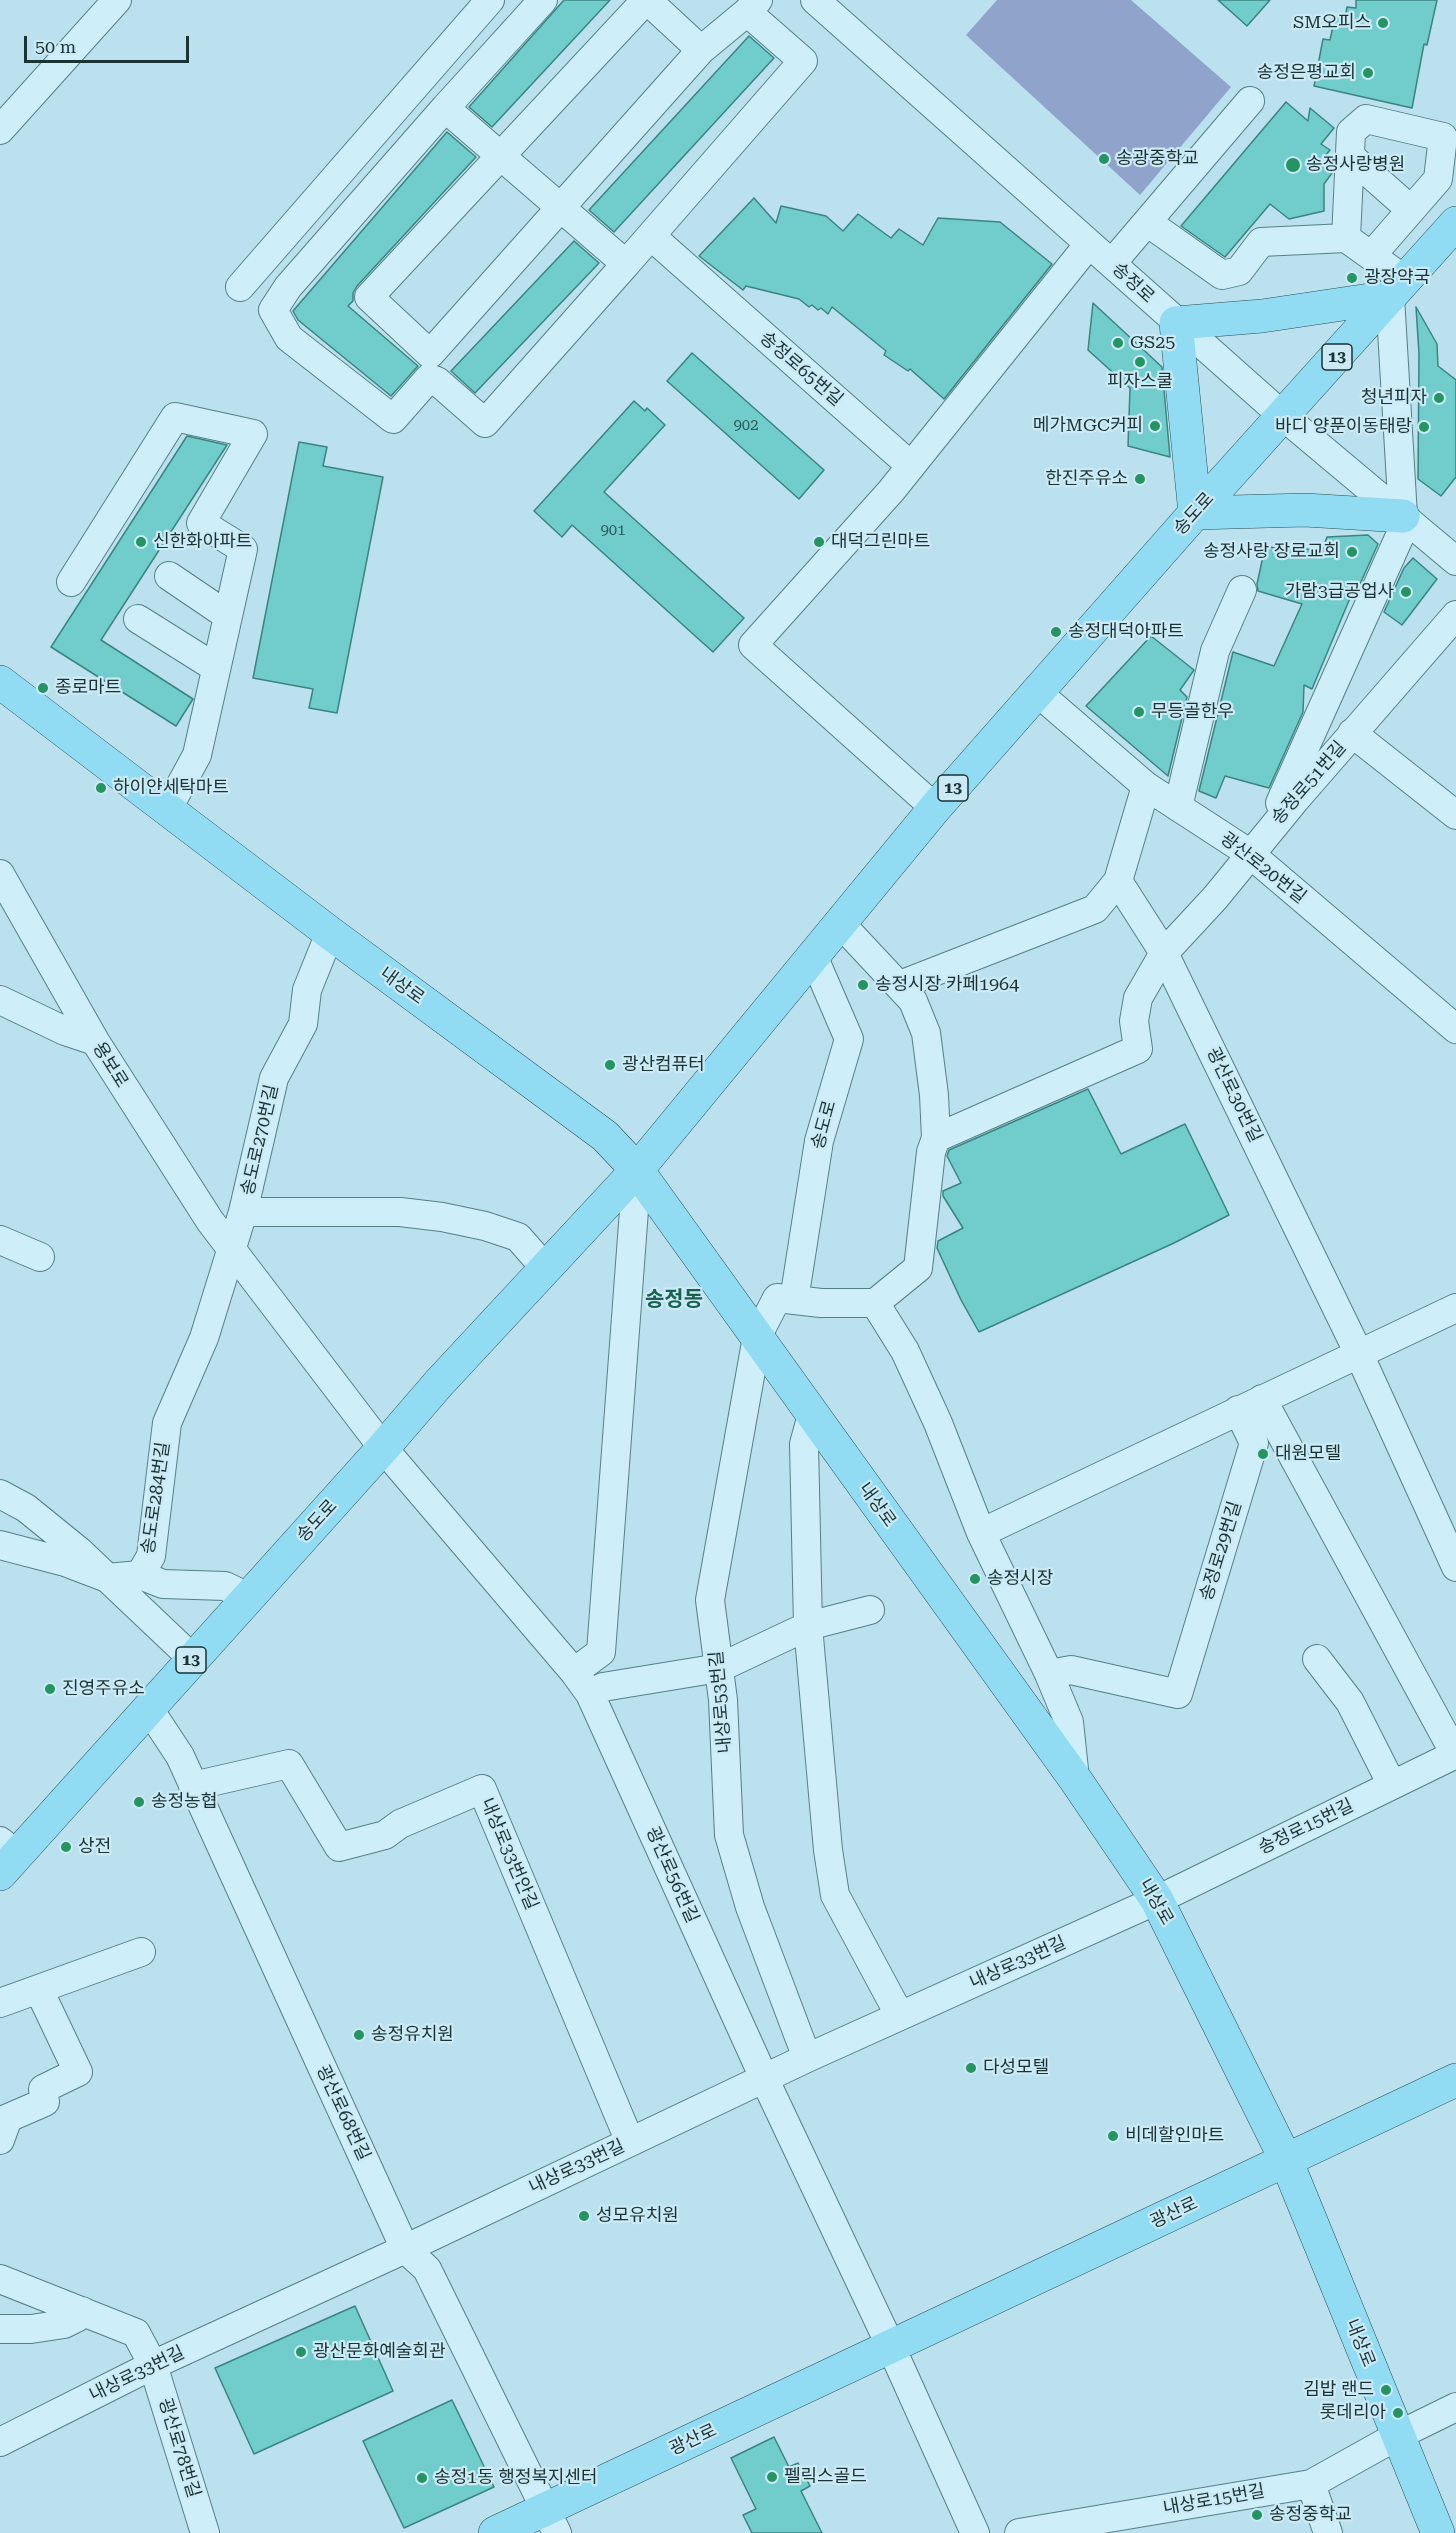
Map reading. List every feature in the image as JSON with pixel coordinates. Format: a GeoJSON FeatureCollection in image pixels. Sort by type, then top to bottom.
{"type":"FeatureCollection","features":[{"type":"Feature","properties":{"kind":"main road","name":"송도로"},"geometry":{"type":"LineString","coordinates":[[6,1857],[149,1709],[439,1383],[637,1170],[814,958],[935,808],[1195,513],[1456,223]]}},
{"type":"Feature","properties":{"kind":"main road"},"geometry":{"type":"LineString","coordinates":[[1398,289],[1262,315],[1176,323],[1195,513],[1305,510],[1405,518]]}},
{"type":"Feature","properties":{"kind":"main road","name":"내상로"},"geometry":{"type":"LineString","coordinates":[[0,682],[330,933],[606,1136],[637,1170],[1075,1779],[1157,1900],[1286,2160],[1438,2533]]}},
{"type":"Feature","properties":{"kind":"main road","name":"광산로"},"geometry":{"type":"LineString","coordinates":[[495,2533],[552,2522],[891,2347],[1456,2080]]}},
{"type":"Feature","properties":{"kind":"street"},"geometry":{"type":"LineString","coordinates":[[0,130],[117,0]]}},
{"type":"Feature","properties":{"kind":"street"},"geometry":{"type":"LineString","coordinates":[[240,287],[490,0]]}},
{"type":"Feature","properties":{"kind":"street"},"geometry":{"type":"LineString","coordinates":[[543,0],[288,287],[273,310],[289,338],[393,419],[429,378],[432,367],[561,207],[701,50],[752,6],[803,61],[485,423],[432,367],[369,297],[646,0],[701,50]]}},
{"type":"Feature","properties":{"kind":"street","name":"송정로"},"geometry":{"type":"LineString","coordinates":[[815,0],[1283,417],[1456,561]]}},
{"type":"Feature","properties":{"kind":"street"},"geometry":{"type":"LineString","coordinates":[[1112,263],[1250,101]]}},
{"type":"Feature","properties":{"kind":"street"},"geometry":{"type":"LineString","coordinates":[[445,108],[626,264]]}},
{"type":"Feature","properties":{"kind":"street"},"geometry":{"type":"LineString","coordinates":[[1346,238],[1351,132],[1366,119],[1443,137],[1438,179],[1371,256]]}},
{"type":"Feature","properties":{"kind":"street"},"geometry":{"type":"LineString","coordinates":[[1350,156],[1411,210]]}},
{"type":"Feature","properties":{"kind":"street"},"geometry":{"type":"LineString","coordinates":[[1147,222],[1222,275],[1239,272],[1261,242],[1346,238],[1371,256],[1398,289],[1405,518],[1258,843]]}},
{"type":"Feature","properties":{"kind":"street","name":"송정로65번길"},"geometry":{"type":"LineString","coordinates":[[651,236],[910,465]]}},
{"type":"Feature","properties":{"kind":"street"},"geometry":{"type":"LineString","coordinates":[[935,808],[753,645],[891,491],[1089,243]]}},
{"type":"Feature","properties":{"kind":"street"},"geometry":{"type":"LineString","coordinates":[[71,582],[175,417],[253,434],[201,523],[243,549],[197,755],[167,810]]}},
{"type":"Feature","properties":{"kind":"street"},"geometry":{"type":"LineString","coordinates":[[169,576],[228,616]]}},
{"type":"Feature","properties":{"kind":"street"},"geometry":{"type":"LineString","coordinates":[[1178,807],[1215,651],[1242,590]]}},
{"type":"Feature","properties":{"kind":"street","name":"송정로51번길"},"geometry":{"type":"LineString","coordinates":[[936,1138],[1138,1049],[1134,1021],[1138,998],[1164,953],[1215,898],[1258,843],[1456,615]]}},
{"type":"Feature","properties":{"kind":"street"},"geometry":{"type":"LineString","coordinates":[[138,618],[216,668]]}},
{"type":"Feature","properties":{"kind":"street","name":"광산로20번길"},"geometry":{"type":"LineString","coordinates":[[1037,692],[1146,786],[1178,807],[1258,843],[1456,1029]]}},
{"type":"Feature","properties":{"kind":"street"},"geometry":{"type":"LineString","coordinates":[[1353,733],[1456,815]]}},
{"type":"Feature","properties":{"kind":"street"},"geometry":{"type":"LineString","coordinates":[[900,985],[1095,909],[1118,881],[1146,786]]}},
{"type":"Feature","properties":{"kind":"street","name":"용보로"},"geometry":{"type":"LineString","coordinates":[[0,874],[95,1041],[210,1221],[383,1448]]}},
{"type":"Feature","properties":{"kind":"street","name":"광산로30번길"},"geometry":{"type":"LineString","coordinates":[[1118,881],[1164,953],[1449,1535],[1456,1567]]}},
{"type":"Feature","properties":{"kind":"street"},"geometry":{"type":"LineString","coordinates":[[757,1337],[777,1298],[820,1303],[874,1303],[918,1268],[931,1152],[936,1138],[934,1095],[926,1034],[913,1001],[841,924]]}},
{"type":"Feature","properties":{"kind":"street","name":"송도로270번길"},"geometry":{"type":"LineString","coordinates":[[231,1248],[243,1212],[274,1078],[303,1024],[307,990],[330,933]]}},
{"type":"Feature","properties":{"kind":"street","name":"송도로"},"geometry":{"type":"LineString","coordinates":[[794,1300],[819,1141],[849,1039],[814,958]]}},
{"type":"Feature","properties":{"kind":"street"},"geometry":{"type":"LineString","coordinates":[[0,1000],[65,1031],[95,1041]]}},
{"type":"Feature","properties":{"kind":"street"},"geometry":{"type":"LineString","coordinates":[[637,1170],[602,1652],[582,1683],[603,1687],[719,1668],[808,1626],[870,1610]]}},
{"type":"Feature","properties":{"kind":"street"},"geometry":{"type":"LineString","coordinates":[[243,1212],[400,1212],[442,1217],[485,1226],[518,1237],[546,1269]]}},
{"type":"Feature","properties":{"kind":"street"},"geometry":{"type":"LineString","coordinates":[[0,1240],[40,1257]]}},
{"type":"Feature","properties":{"kind":"street","name":"송도로284번길"},"geometry":{"type":"LineString","coordinates":[[107,1578],[140,1575],[151,1556],[167,1423],[204,1338],[231,1248]]}},
{"type":"Feature","properties":{"kind":"street"},"geometry":{"type":"LineString","coordinates":[[874,1303],[905,1351],[938,1423],[981,1533],[1049,1674],[1069,1722],[1075,1779]]}},
{"type":"Feature","properties":{"kind":"street"},"geometry":{"type":"LineString","coordinates":[[981,1533],[1456,1308]]}},
{"type":"Feature","properties":{"kind":"street","name":"내상로53번길"},"geometry":{"type":"LineString","coordinates":[[757,1337],[710,1600],[723,1700],[729,1835],[750,1907],[807,2058]]}},
{"type":"Feature","properties":{"kind":"street"},"geometry":{"type":"LineString","coordinates":[[1250,1404],[1455,1754]]}},
{"type":"Feature","properties":{"kind":"street","name":"송정로29번길"},"geometry":{"type":"LineString","coordinates":[[1049,1674],[1071,1670],[1178,1694],[1254,1443],[1250,1404]]}},
{"type":"Feature","properties":{"kind":"street"},"geometry":{"type":"LineString","coordinates":[[812,1415],[804,1444],[808,1626],[828,1850],[835,1895],[900,2016]]}},
{"type":"Feature","properties":{"kind":"street","name":"광산로56번길"},"geometry":{"type":"LineString","coordinates":[[383,1448],[582,1683],[891,2347]]}},
{"type":"Feature","properties":{"kind":"street"},"geometry":{"type":"LineString","coordinates":[[0,1494],[26,1508],[79,1551],[192,1659]]}},
{"type":"Feature","properties":{"kind":"street"},"geometry":{"type":"LineString","coordinates":[[0,1545],[65,1562],[107,1578]]}},
{"type":"Feature","properties":{"kind":"street"},"geometry":{"type":"LineString","coordinates":[[140,1575],[163,1584],[225,1586],[248,1596]]}},
{"type":"Feature","properties":{"kind":"street"},"geometry":{"type":"LineString","coordinates":[[1317,1659],[1350,1702],[1392,1785]]}},
{"type":"Feature","properties":{"kind":"street","name":"광산로68번길"},"geometry":{"type":"LineString","coordinates":[[149,1709],[180,1756],[405,2249],[426,2269],[552,2522]]}},
{"type":"Feature","properties":{"kind":"street","name":"송정로15번길"},"geometry":{"type":"LineString","coordinates":[[1157,1900],[1455,1754]]}},
{"type":"Feature","properties":{"kind":"street","name":"내상로33번안길"},"geometry":{"type":"LineString","coordinates":[[193,1786],[289,1764],[339,1847],[386,1835],[400,1824],[482,1789],[630,2142]]}},
{"type":"Feature","properties":{"kind":"street","name":"내상로33번길"},"geometry":{"type":"LineString","coordinates":[[0,2442],[153,2365],[405,2249],[764,2078],[1157,1900]]}},
{"type":"Feature","properties":{"kind":"street"},"geometry":{"type":"LineString","coordinates":[[0,2003],[141,1952]]}},
{"type":"Feature","properties":{"kind":"street"},"geometry":{"type":"LineString","coordinates":[[0,2140],[8,2118],[45,2102],[43,2089],[78,2072],[39,1990]]}},
{"type":"Feature","properties":{"kind":"street","name":"광산로78번길"},"geometry":{"type":"LineString","coordinates":[[0,2279],[136,2333],[153,2365],[205,2533]]}},
{"type":"Feature","properties":{"kind":"street"},"geometry":{"type":"LineString","coordinates":[[0,2330],[31,2329],[64,2324],[78,2317],[82,2311]]}},
{"type":"Feature","properties":{"kind":"street"},"geometry":{"type":"LineString","coordinates":[[891,2347],[975,2533]]}},
{"type":"Feature","properties":{"kind":"street","name":"내상로15번길"},"geometry":{"type":"LineString","coordinates":[[1019,2533],[1311,2484],[1456,2407]]}},
{"type":"Feature","properties":{"kind":"street"},"geometry":{"type":"LineString","coordinates":[[1311,2484],[1328,2533]]}},
{"type":"Feature","properties":{"kind":"shaded area"},"geometry":{"type":"Polygon","coordinates":[[[997,0],[1131,0],[1231,87],[1140,195],[966,35],[997,0]]]}},
{"type":"Feature","properties":{"kind":"building"},"geometry":{"type":"Polygon","coordinates":[[[564,0],[610,0],[492,127],[469,107],[564,0]]]}},
{"type":"Feature","properties":{"kind":"building"},"geometry":{"type":"Polygon","coordinates":[[[1218,0],[1270,0],[1247,26],[1218,0]]]}},
{"type":"Feature","properties":{"kind":"building"},"geometry":{"type":"Polygon","coordinates":[[[1356,0],[1437,0],[1427,45],[1424,44],[1412,108],[1314,86],[1323,39],[1330,40],[1335,17],[1345,18],[1347,7],[1356,8],[1356,0]]]}},
{"type":"Feature","properties":{"kind":"building"},"geometry":{"type":"Polygon","coordinates":[[[749,36],[774,58],[614,232],[589,210],[749,36]]]}},
{"type":"Feature","properties":{"kind":"building","name":"송정사랑병원"},"geometry":{"type":"Polygon","coordinates":[[[1286,102],[1308,121],[1310,108],[1334,128],[1321,144],[1330,150],[1321,161],[1332,173],[1324,184],[1324,211],[1289,219],[1270,204],[1225,257],[1181,226],[1286,102]]]}},
{"type":"Feature","properties":{"kind":"building"},"geometry":{"type":"Polygon","coordinates":[[[447,132],[476,157],[357,286],[353,293],[353,301],[348,306],[418,366],[391,396],[298,320],[293,311],[447,132]]]}},
{"type":"Feature","properties":{"kind":"building"},"geometry":{"type":"Polygon","coordinates":[[[754,198],[776,223],[781,206],[826,216],[843,231],[858,214],[891,238],[899,229],[923,245],[938,218],[1000,222],[1052,264],[944,399],[910,369],[908,371],[884,355],[886,351],[832,307],[828,314],[821,308],[818,310],[812,305],[809,307],[799,299],[746,286],[743,290],[699,256],[754,198]]]}},
{"type":"Feature","properties":{"kind":"building"},"geometry":{"type":"Polygon","coordinates":[[[574,241],[599,263],[475,393],[451,371],[574,241]]]}},
{"type":"Feature","properties":{"kind":"building"},"geometry":{"type":"Polygon","coordinates":[[[1093,303],[1162,367],[1170,457],[1128,446],[1130,388],[1088,350],[1093,303]]]}},
{"type":"Feature","properties":{"kind":"building"},"geometry":{"type":"Polygon","coordinates":[[[1416,307],[1437,344],[1438,366],[1456,380],[1456,477],[1441,496],[1418,479],[1419,354],[1416,307]]]}},
{"type":"Feature","properties":{"kind":"building"},"geometry":{"type":"Polygon","coordinates":[[[692,353],[824,470],[799,499],[667,381],[692,353]]]}},
{"type":"Feature","properties":{"kind":"building"},"geometry":{"type":"Polygon","coordinates":[[[634,401],[645,411],[647,408],[665,425],[604,492],[744,618],[713,652],[572,525],[562,537],[534,511],[634,401]]]}},
{"type":"Feature","properties":{"kind":"building","name":"신한화아파트"},"geometry":{"type":"Polygon","coordinates":[[[187,436],[227,445],[101,640],[193,699],[176,726],[51,647],[187,436]]]}},
{"type":"Feature","properties":{"kind":"building"},"geometry":{"type":"Polygon","coordinates":[[[299,442],[327,447],[323,466],[383,477],[337,713],[309,708],[313,689],[253,678],[299,442]]]}},
{"type":"Feature","properties":{"kind":"building"},"geometry":{"type":"Polygon","coordinates":[[[1368,535],[1378,544],[1356,593],[1353,591],[1312,689],[1304,685],[1303,712],[1269,788],[1225,776],[1216,798],[1199,791],[1233,652],[1274,666],[1302,604],[1258,591],[1257,584],[1265,547],[1322,550],[1327,537],[1368,535]]]}},
{"type":"Feature","properties":{"kind":"building","name":"가람3급공업사"},"geometry":{"type":"Polygon","coordinates":[[[1413,558],[1437,579],[1402,625],[1384,612],[1404,568],[1413,558]]]}},
{"type":"Feature","properties":{"kind":"building","name":"무등골한우"},"geometry":{"type":"Polygon","coordinates":[[[1151,636],[1194,670],[1180,690],[1187,697],[1168,776],[1086,706],[1151,636]]]}},
{"type":"Feature","properties":{"kind":"building"},"geometry":{"type":"Polygon","coordinates":[[[1088,1089],[1121,1154],[1185,1124],[1229,1215],[1174,1243],[979,1332],[937,1248],[938,1241],[963,1228],[943,1196],[943,1191],[961,1183],[947,1156],[949,1150],[1088,1089]]]}},
{"type":"Feature","properties":{"kind":"building"},"geometry":{"type":"Polygon","coordinates":[[[355,2306],[393,2391],[254,2454],[215,2368],[355,2306]]]}},
{"type":"Feature","properties":{"kind":"building"},"geometry":{"type":"Polygon","coordinates":[[[452,2400],[494,2487],[404,2528],[363,2441],[452,2400]]]}},
{"type":"Feature","properties":{"kind":"building","name":"펠릭스골드"},"geometry":{"type":"Polygon","coordinates":[[[774,2437],[789,2467],[798,2463],[810,2486],[801,2491],[822,2533],[752,2533],[743,2515],[756,2509],[731,2458],[774,2437]]]}},
{"type":"Feature","properties":{"kind":"place","name":"SM오피스"},"geometry":{"type":"Point","coordinates":[1383,23]}},
{"type":"Feature","properties":{"kind":"place","name":"송정은평교회"},"geometry":{"type":"Point","coordinates":[1368,73]}},
{"type":"Feature","properties":{"kind":"place","name":"송광중학교"},"geometry":{"type":"Point","coordinates":[1104,159]}},
{"type":"Feature","properties":{"kind":"place","name":"송정사랑병원"},"geometry":{"type":"Point","coordinates":[1293,165]}},
{"type":"Feature","properties":{"kind":"place","name":"광장약국"},"geometry":{"type":"Point","coordinates":[1352,278]}},
{"type":"Feature","properties":{"kind":"place","name":"GS25"},"geometry":{"type":"Point","coordinates":[1118,343]}},
{"type":"Feature","properties":{"kind":"place","name":"피자스쿨"},"geometry":{"type":"Point","coordinates":[1140,362]}},
{"type":"Feature","properties":{"kind":"place","name":"청년피자"},"geometry":{"type":"Point","coordinates":[1439,398]}},
{"type":"Feature","properties":{"kind":"place","name":"메가MGC커피"},"geometry":{"type":"Point","coordinates":[1155,426]}},
{"type":"Feature","properties":{"kind":"place","name":"바디 양푼이동태랑"},"geometry":{"type":"Point","coordinates":[1424,427]}},
{"type":"Feature","properties":{"kind":"place","name":"한진주유소"},"geometry":{"type":"Point","coordinates":[1140,479]}},
{"type":"Feature","properties":{"kind":"place","name":"신한화아파트"},"geometry":{"type":"Point","coordinates":[141,542]}},
{"type":"Feature","properties":{"kind":"place","name":"대덕그린마트"},"geometry":{"type":"Point","coordinates":[819,542]}},
{"type":"Feature","properties":{"kind":"place","name":"송정사랑 장로교회"},"geometry":{"type":"Point","coordinates":[1352,552]}},
{"type":"Feature","properties":{"kind":"place","name":"가람3급공업사"},"geometry":{"type":"Point","coordinates":[1406,592]}},
{"type":"Feature","properties":{"kind":"place","name":"송정대덕아파트"},"geometry":{"type":"Point","coordinates":[1056,632]}},
{"type":"Feature","properties":{"kind":"place","name":"종로마트"},"geometry":{"type":"Point","coordinates":[43,688]}},
{"type":"Feature","properties":{"kind":"place","name":"무등골한우"},"geometry":{"type":"Point","coordinates":[1139,712]}},
{"type":"Feature","properties":{"kind":"place","name":"하이얀세탁마트"},"geometry":{"type":"Point","coordinates":[101,788]}},
{"type":"Feature","properties":{"kind":"place","name":"송정시장 카페1964"},"geometry":{"type":"Point","coordinates":[863,985]}},
{"type":"Feature","properties":{"kind":"place","name":"광산컴퓨터"},"geometry":{"type":"Point","coordinates":[610,1065]}},
{"type":"Feature","properties":{"kind":"place","name":"대원모텔"},"geometry":{"type":"Point","coordinates":[1263,1454]}},
{"type":"Feature","properties":{"kind":"place","name":"송정시장"},"geometry":{"type":"Point","coordinates":[975,1579]}},
{"type":"Feature","properties":{"kind":"place","name":"진영주유소"},"geometry":{"type":"Point","coordinates":[50,1689]}},
{"type":"Feature","properties":{"kind":"place","name":"송정농협"},"geometry":{"type":"Point","coordinates":[139,1802]}},
{"type":"Feature","properties":{"kind":"place","name":"상전"},"geometry":{"type":"Point","coordinates":[66,1847]}},
{"type":"Feature","properties":{"kind":"place","name":"송정유치원"},"geometry":{"type":"Point","coordinates":[359,2035]}},
{"type":"Feature","properties":{"kind":"place","name":"다성모텔"},"geometry":{"type":"Point","coordinates":[971,2068]}},
{"type":"Feature","properties":{"kind":"place","name":"비데할인마트"},"geometry":{"type":"Point","coordinates":[1113,2136]}},
{"type":"Feature","properties":{"kind":"place","name":"성모유치원"},"geometry":{"type":"Point","coordinates":[584,2216]}},
{"type":"Feature","properties":{"kind":"place","name":"광산문화예술회관"},"geometry":{"type":"Point","coordinates":[301,2352]}},
{"type":"Feature","properties":{"kind":"place","name":"김밥 랜드"},"geometry":{"type":"Point","coordinates":[1386,2390]}},
{"type":"Feature","properties":{"kind":"place","name":"롯데리아"},"geometry":{"type":"Point","coordinates":[1398,2413]}},
{"type":"Feature","properties":{"kind":"place","name":"펠릭스골드"},"geometry":{"type":"Point","coordinates":[772,2477]}},
{"type":"Feature","properties":{"kind":"place","name":"송정1동 행정복지센터"},"geometry":{"type":"Point","coordinates":[422,2478]}},
{"type":"Feature","properties":{"kind":"place","name":"송정중학교"},"geometry":{"type":"Point","coordinates":[1257,2515]}},
{"type":"Feature","properties":{"kind":"district","name":"송정동"},"geometry":{"type":"Point","coordinates":[674,1300]}}]}
